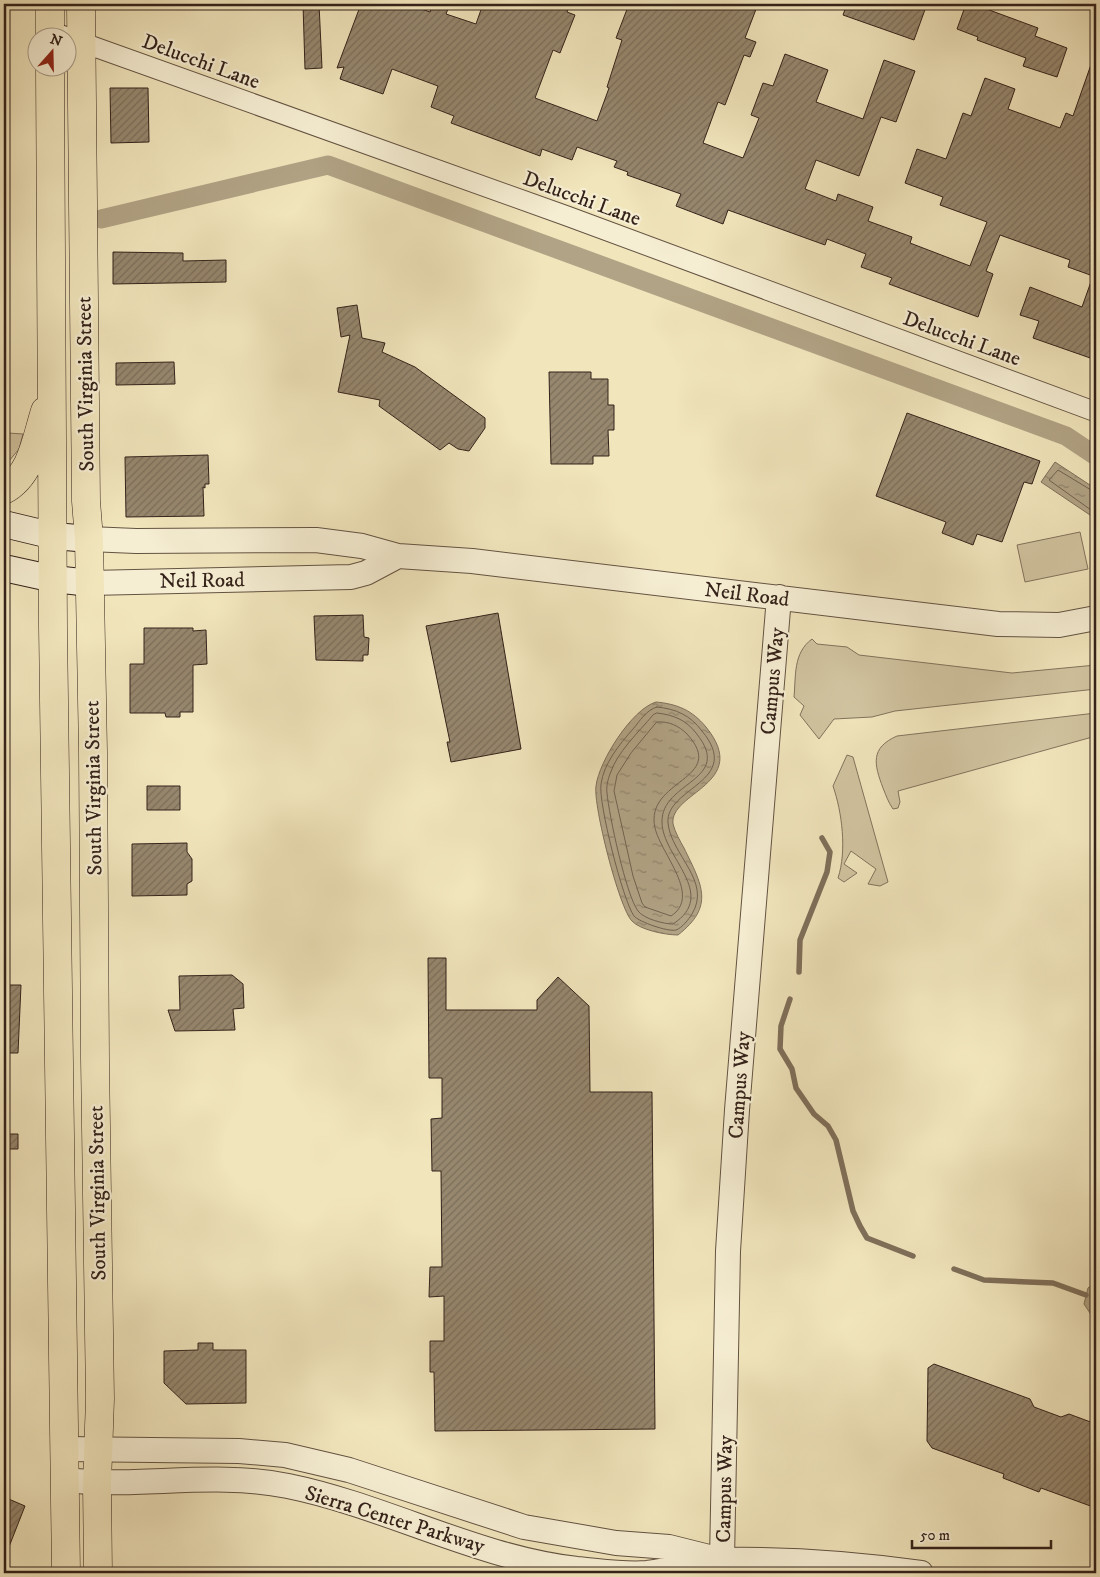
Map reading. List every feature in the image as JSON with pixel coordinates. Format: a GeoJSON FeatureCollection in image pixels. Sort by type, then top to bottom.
{"type":"FeatureCollection","features":[{"type":"Feature","properties":{"kind":"main road"},"geometry":{"type":"LineString","coordinates":[[50,4],[50,28]]}},
{"type":"Feature","properties":{"kind":"main road","name":"South Virginia Street"},"geometry":{"type":"LineString","coordinates":[[81,4],[86,501],[90,539],[99,1450],[97,1483],[98,1573]]}},
{"type":"Feature","properties":{"kind":"main road","name":"South Virginia Street"},"geometry":{"type":"LineString","coordinates":[[50,78],[60,1269],[66,1573]]}},
{"type":"Feature","properties":{"kind":"main road"},"geometry":{"type":"LineString","coordinates":[[4,490],[20,477],[30,461],[52,386]]}},
{"type":"Feature","properties":{"kind":"main road","name":"Neil Road"},"geometry":{"type":"LineString","coordinates":[[4,524],[54,536],[90,539]]}},
{"type":"Feature","properties":{"kind":"main road","name":"Neil Road"},"geometry":{"type":"LineString","coordinates":[[4,568],[54,579],[90,583]]}},
{"type":"Feature","properties":{"kind":"street","name":"Delucchi Lane"},"geometry":{"type":"LineString","coordinates":[[78,41],[567,216],[1096,412]]}},
{"type":"Feature","properties":{"kind":"street","name":"Neil Road"},"geometry":{"type":"LineString","coordinates":[[90,539],[136,541],[316,540],[362,546],[398,556],[440,558],[998,624],[1059,625],[1096,618]]}},
{"type":"Feature","properties":{"kind":"street","name":"Neil Road"},"geometry":{"type":"LineString","coordinates":[[90,583],[351,577],[366,573],[398,556]]}},
{"type":"Feature","properties":{"kind":"street","name":"Campus Way"},"geometry":{"type":"LineString","coordinates":[[723,1567],[727,1261],[736,1110],[779,597]]}},
{"type":"Feature","properties":{"kind":"street","name":"Sierra Center Parkway"},"geometry":{"type":"LineString","coordinates":[[65,1449],[239,1451],[285,1455],[349,1470],[524,1527],[616,1543],[669,1547],[723,1567]]}},
{"type":"Feature","properties":{"kind":"street","name":"Sierra Center Parkway"},"geometry":{"type":"LineString","coordinates":[[65,1480],[97,1483],[226,1480],[285,1485],[378,1510],[462,1541],[541,1563],[574,1569],[646,1573],[723,1567],[852,1564],[921,1573]]}},
{"type":"Feature","properties":{"kind":"shaded area"},"geometry":{"type":"Polygon","coordinates":[[[8,433],[23,434],[19,449],[4,467],[4,437],[8,433]]]}},
{"type":"Feature","properties":{"kind":"shaded area"},"geometry":{"type":"Polygon","coordinates":[[[1080,532],[1088,569],[1025,582],[1017,545],[1080,532]]]}},
{"type":"Feature","properties":{"kind":"shaded area"},"geometry":{"type":"Polygon","coordinates":[[[812,639],[817,644],[847,647],[859,655],[1012,673],[1096,665],[1096,689],[895,711],[872,717],[834,719],[819,739],[800,715],[804,706],[794,697],[798,658],[801,651],[812,639]]]}},
{"type":"Feature","properties":{"kind":"shaded area"},"geometry":{"type":"Polygon","coordinates":[[[1096,713],[1096,736],[898,791],[900,802],[898,808],[893,809],[890,804],[876,764],[878,751],[888,741],[897,736],[1096,713]]]}},
{"type":"Feature","properties":{"kind":"shaded area"},"geometry":{"type":"Polygon","coordinates":[[[847,755],[853,757],[888,882],[880,886],[868,884],[876,869],[851,851],[844,864],[857,873],[844,882],[838,878],[843,844],[841,819],[833,786],[847,755]]]}},
{"type":"Feature","properties":{"kind":"water"},"geometry":{"type":"Polygon","coordinates":[[[1055,462],[1096,489],[1096,512],[1093,517],[1041,482],[1055,462]]]}},
{"type":"Feature","properties":{"kind":"water"},"geometry":{"type":"Polygon","coordinates":[[[656,702],[671,704],[684,709],[701,721],[718,746],[720,762],[715,774],[683,803],[675,813],[674,827],[696,873],[702,894],[697,914],[690,924],[678,935],[660,933],[641,927],[632,921],[620,897],[614,878],[596,797],[598,776],[618,737],[637,715],[656,702]]]}},
{"type":"Feature","properties":{"kind":"water"},"geometry":{"type":"Polygon","coordinates":[[[1096,1282],[1096,1322],[1084,1304],[1088,1288],[1096,1282]]]}},
{"type":"Feature","properties":{"kind":"building"},"geometry":{"type":"Polygon","coordinates":[[[303,4],[319,4],[322,68],[305,69],[303,4]]]}},
{"type":"Feature","properties":{"kind":"building"},"geometry":{"type":"Polygon","coordinates":[[[361,4],[408,4],[430,12],[433,4],[450,4],[446,14],[476,24],[483,4],[570,4],[567,12],[575,15],[560,53],[553,50],[535,98],[597,121],[609,88],[607,87],[622,40],[616,38],[629,4],[758,4],[745,38],[756,42],[750,57],[744,55],[725,105],[718,102],[703,143],[743,158],[759,118],[751,115],[763,83],[773,86],[785,54],[828,70],[816,102],[863,119],[884,60],[915,71],[896,122],[881,117],[859,176],[816,160],[805,189],[836,201],[838,194],[873,207],[868,221],[912,237],[910,243],[970,266],[987,222],[940,205],[943,197],[905,183],[917,149],[946,159],[963,113],[971,116],[985,78],[1015,89],[1008,109],[1060,128],[1066,113],[1073,116],[1094,56],[1096,57],[1096,360],[1033,338],[1039,321],[1020,315],[1030,287],[1082,307],[1093,276],[1068,267],[1070,260],[1000,235],[986,271],[993,274],[978,317],[889,284],[892,278],[861,267],[866,254],[827,239],[825,245],[728,210],[723,224],[676,206],[681,194],[627,175],[628,172],[614,167],[617,161],[577,147],[572,160],[542,149],[540,156],[451,123],[454,116],[431,107],[438,86],[392,69],[383,94],[340,79],[344,67],[337,68],[361,4]]]}},
{"type":"Feature","properties":{"kind":"building"},"geometry":{"type":"Polygon","coordinates":[[[847,4],[927,4],[914,40],[843,15],[847,4]]]}},
{"type":"Feature","properties":{"kind":"building"},"geometry":{"type":"Polygon","coordinates":[[[966,4],[973,4],[1038,28],[1035,36],[1067,48],[1057,77],[1023,66],[1026,58],[977,40],[978,37],[957,29],[966,4]]]}},
{"type":"Feature","properties":{"kind":"building"},"geometry":{"type":"Polygon","coordinates":[[[110,88],[148,88],[149,142],[111,143],[110,88]]]}},
{"type":"Feature","properties":{"kind":"building"},"geometry":{"type":"Polygon","coordinates":[[[113,252],[183,253],[183,261],[226,260],[226,282],[113,284],[113,252]]]}},
{"type":"Feature","properties":{"kind":"building"},"geometry":{"type":"Polygon","coordinates":[[[357,305],[362,338],[385,343],[382,352],[415,367],[485,418],[485,428],[469,451],[458,449],[449,443],[440,450],[379,406],[380,400],[338,392],[350,335],[341,337],[337,308],[357,305]]]}},
{"type":"Feature","properties":{"kind":"building"},"geometry":{"type":"Polygon","coordinates":[[[174,362],[175,384],[116,385],[116,363],[174,362]]]}},
{"type":"Feature","properties":{"kind":"building"},"geometry":{"type":"Polygon","coordinates":[[[549,372],[591,372],[591,379],[608,379],[608,405],[614,405],[614,430],[608,430],[609,456],[593,456],[593,464],[551,464],[549,372]]]}},
{"type":"Feature","properties":{"kind":"building"},"geometry":{"type":"Polygon","coordinates":[[[907,413],[1040,461],[1032,484],[1024,482],[1002,542],[977,534],[973,545],[942,533],[946,522],[876,496],[907,413]]]}},
{"type":"Feature","properties":{"kind":"building"},"geometry":{"type":"Polygon","coordinates":[[[208,455],[209,484],[205,484],[205,488],[203,487],[204,516],[126,517],[125,457],[208,455]]]}},
{"type":"Feature","properties":{"kind":"building"},"geometry":{"type":"Polygon","coordinates":[[[498,613],[521,749],[451,762],[447,742],[450,742],[426,626],[498,613]]]}},
{"type":"Feature","properties":{"kind":"building"},"geometry":{"type":"Polygon","coordinates":[[[363,615],[364,637],[369,638],[368,655],[363,655],[363,661],[316,660],[314,616],[363,615]]]}},
{"type":"Feature","properties":{"kind":"building"},"geometry":{"type":"Polygon","coordinates":[[[144,628],[193,628],[193,631],[206,630],[207,664],[193,665],[193,712],[180,712],[180,717],[166,717],[165,713],[130,713],[130,664],[144,664],[144,628]]]}},
{"type":"Feature","properties":{"kind":"building"},"geometry":{"type":"Polygon","coordinates":[[[147,786],[180,786],[180,810],[147,810],[147,786]]]}},
{"type":"Feature","properties":{"kind":"building"},"geometry":{"type":"Polygon","coordinates":[[[187,843],[187,852],[192,859],[192,881],[187,884],[187,895],[132,896],[132,844],[187,843]]]}},
{"type":"Feature","properties":{"kind":"building"},"geometry":{"type":"Polygon","coordinates":[[[428,958],[446,958],[446,1010],[537,1010],[537,1000],[558,977],[589,1006],[590,1092],[652,1092],[655,1429],[435,1431],[434,1372],[430,1372],[430,1341],[444,1341],[444,1296],[429,1297],[430,1267],[442,1267],[441,1171],[432,1171],[431,1119],[442,1118],[442,1078],[429,1078],[428,958]]]}},
{"type":"Feature","properties":{"kind":"building"},"geometry":{"type":"Polygon","coordinates":[[[232,975],[243,984],[244,1008],[233,1009],[235,1030],[175,1031],[168,1010],[180,1010],[179,976],[232,975]]]}},
{"type":"Feature","properties":{"kind":"building"},"geometry":{"type":"Polygon","coordinates":[[[4,985],[21,985],[18,1053],[4,1053],[4,985]]]}},
{"type":"Feature","properties":{"kind":"building"},"geometry":{"type":"Polygon","coordinates":[[[4,1134],[18,1134],[18,1149],[4,1149],[4,1134]]]}},
{"type":"Feature","properties":{"kind":"building"},"geometry":{"type":"Polygon","coordinates":[[[198,1343],[213,1343],[213,1350],[246,1350],[246,1403],[186,1404],[164,1383],[164,1351],[198,1350],[198,1343]]]}},
{"type":"Feature","properties":{"kind":"building"},"geometry":{"type":"Polygon","coordinates":[[[934,1364],[1030,1399],[1034,1407],[1061,1417],[1069,1414],[1096,1424],[1096,1508],[1041,1488],[1039,1492],[1003,1478],[1004,1474],[932,1448],[927,1441],[928,1368],[934,1364]]]}},
{"type":"Feature","properties":{"kind":"building"},"geometry":{"type":"Polygon","coordinates":[[[4,1497],[25,1506],[5,1557],[4,1556],[4,1497]]]}},
{"type":"Feature","properties":{"kind":"waterway"},"geometry":{"type":"LineString","coordinates":[[101,219],[328,165],[1066,436],[1096,456]]}},
{"type":"Feature","properties":{"kind":"waterway"},"geometry":{"type":"LineString","coordinates":[[799,972],[800,940],[827,872],[830,852],[822,838]]}},
{"type":"Feature","properties":{"kind":"waterway"},"geometry":{"type":"LineString","coordinates":[[790,999],[781,1026],[780,1049],[792,1069],[796,1088],[814,1114],[828,1126],[836,1140],[853,1211],[860,1226],[867,1238],[913,1256]]}},
{"type":"Feature","properties":{"kind":"waterway"},"geometry":{"type":"LineString","coordinates":[[954,1269],[984,1280],[1053,1283],[1086,1295]]}}]}
